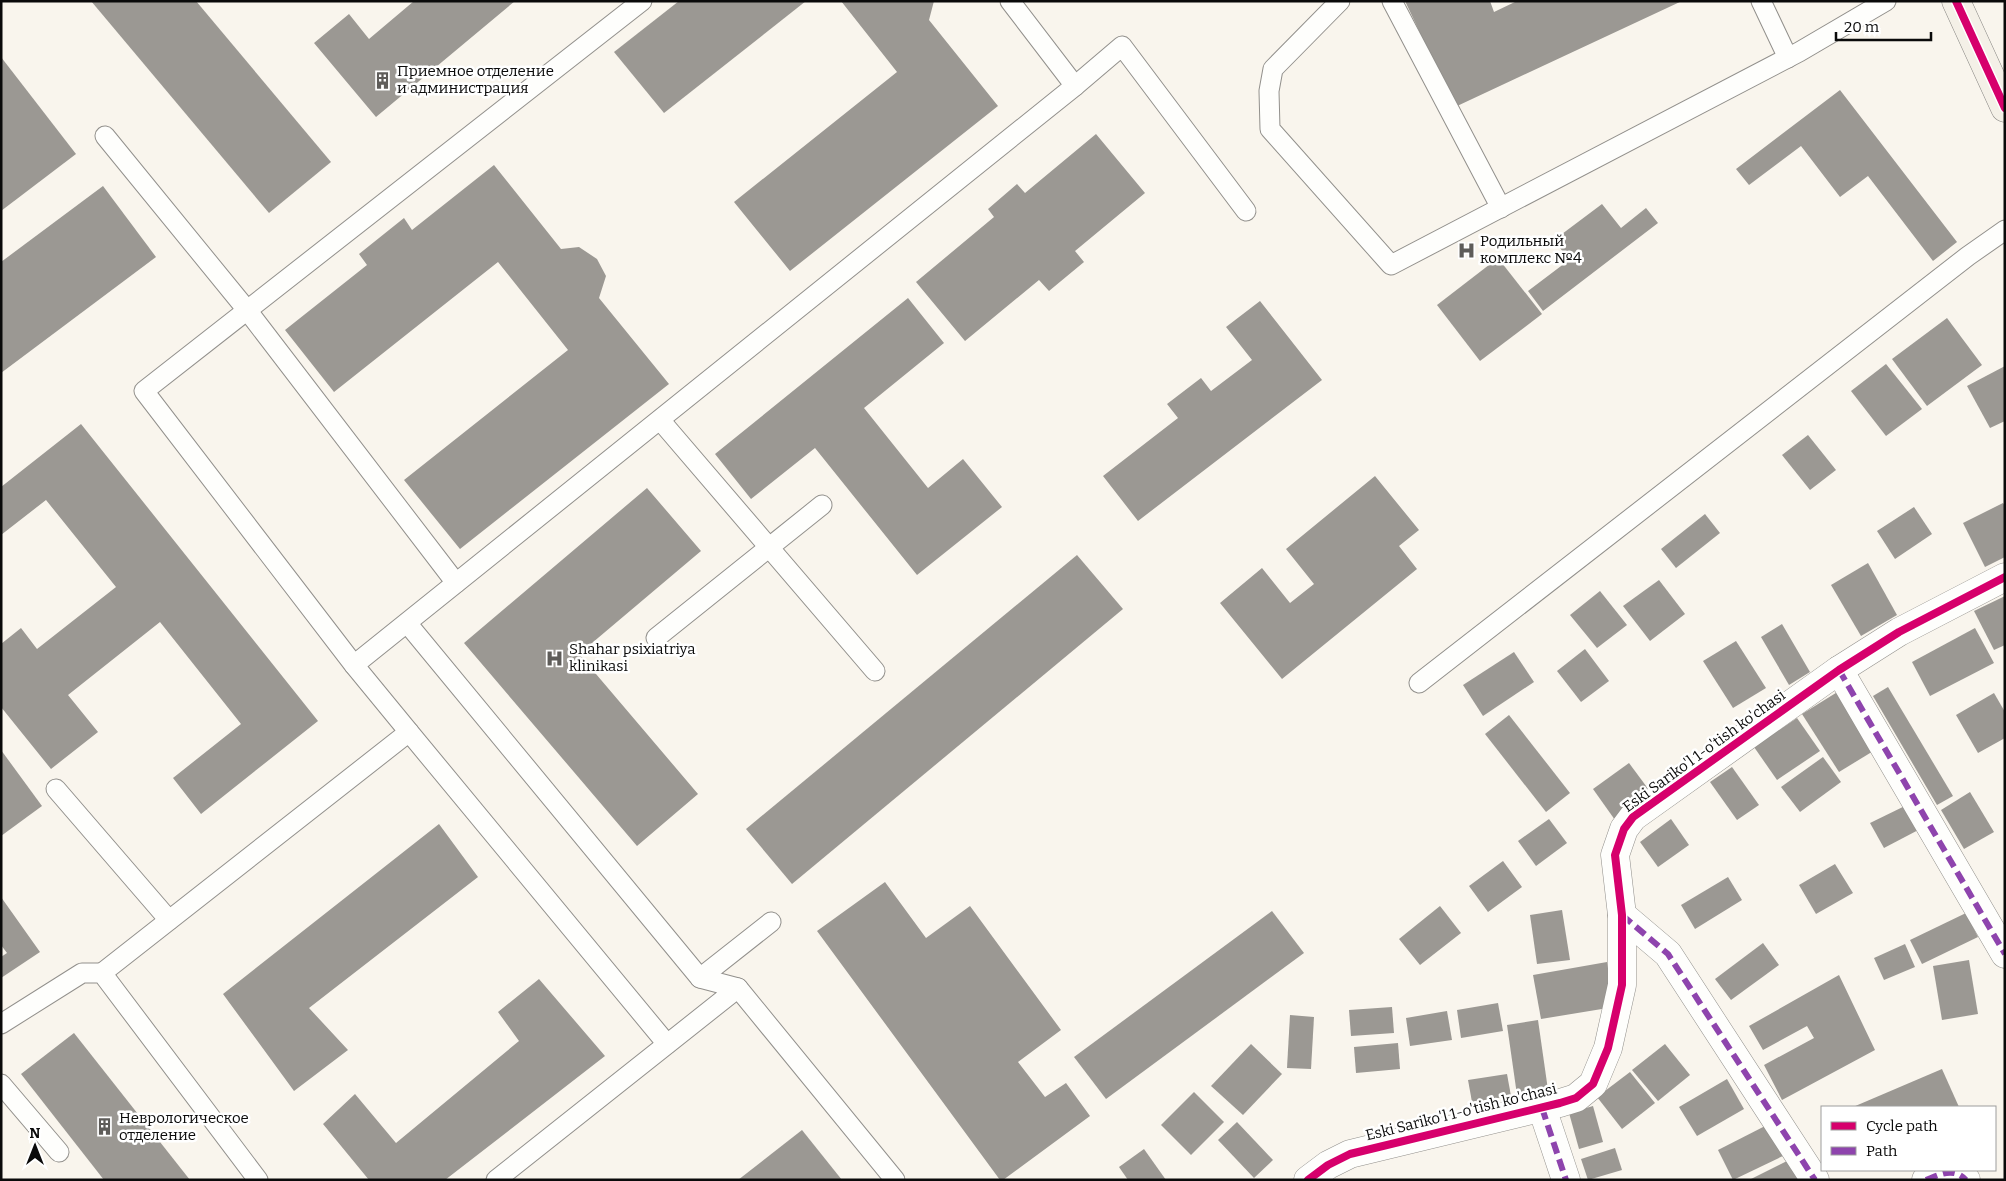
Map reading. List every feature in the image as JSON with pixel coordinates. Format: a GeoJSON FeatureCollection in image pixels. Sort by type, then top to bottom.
{"type":"FeatureCollection","features":[{"type":"Feature","properties":{"kind":"street"},"geometry":{"type":"LineString","coordinates":[[1956,1],[2005,108]]}},
{"type":"Feature","properties":{"kind":"street","name":"Eski Sariko'l 1-o'tish ko'chasi"},"geometry":{"type":"LineString","coordinates":[[1308,1180],[1328,1165],[1350,1154],[1542,1108],[1576,1098],[1593,1084],[1601,1069],[1608,1048],[1622,984],[1622,915],[1615,855],[1624,829],[1633,817],[1839,670],[1899,632],[2005,577]]}},
{"type":"Feature","properties":{"kind":"street"},"geometry":{"type":"LineString","coordinates":[[1839,670],[2005,954]]}},
{"type":"Feature","properties":{"kind":"street"},"geometry":{"type":"LineString","coordinates":[[1622,915],[1668,954],[1815,1180]]}},
{"type":"Feature","properties":{"kind":"street"},"geometry":{"type":"LineString","coordinates":[[1542,1108],[1566,1180]]}},
{"type":"Feature","properties":{"kind":"street"},"geometry":{"type":"LineString","coordinates":[[1926,1180],[1946,1172],[1960,1174],[1966,1180]]}},
{"type":"Feature","properties":{"kind":"lane"},"geometry":{"type":"LineString","coordinates":[[642,1],[144,392],[354,665],[667,1044]]}},
{"type":"Feature","properties":{"kind":"lane"},"geometry":{"type":"LineString","coordinates":[[1010,1],[1075,86]]}},
{"type":"Feature","properties":{"kind":"lane"},"geometry":{"type":"LineString","coordinates":[[1340,1],[1274,69],[1270,91],[1270,129],[1391,265],[1788,58],[1886,1]]}},
{"type":"Feature","properties":{"kind":"lane"},"geometry":{"type":"LineString","coordinates":[[1392,1],[1501,208]]}},
{"type":"Feature","properties":{"kind":"lane"},"geometry":{"type":"LineString","coordinates":[[1761,1],[1788,58]]}},
{"type":"Feature","properties":{"kind":"lane"},"geometry":{"type":"LineString","coordinates":[[354,665],[1075,86],[1122,46],[1246,211]]}},
{"type":"Feature","properties":{"kind":"lane"},"geometry":{"type":"LineString","coordinates":[[105,136],[247,310],[456,583]]}},
{"type":"Feature","properties":{"kind":"lane"},"geometry":{"type":"LineString","coordinates":[[1419,683],[1968,256],[2005,230]]}},
{"type":"Feature","properties":{"kind":"lane"},"geometry":{"type":"LineString","coordinates":[[660,420],[876,671]]}},
{"type":"Feature","properties":{"kind":"lane"},"geometry":{"type":"LineString","coordinates":[[656,638],[822,506]]}},
{"type":"Feature","properties":{"kind":"lane"},"geometry":{"type":"LineString","coordinates":[[407,623],[700,978],[738,988],[895,1180]]}},
{"type":"Feature","properties":{"kind":"lane"},"geometry":{"type":"LineString","coordinates":[[1,1024],[82,974],[102,974],[409,732]]}},
{"type":"Feature","properties":{"kind":"lane"},"geometry":{"type":"LineString","coordinates":[[56,789],[170,920]]}},
{"type":"Feature","properties":{"kind":"lane"},"geometry":{"type":"LineString","coordinates":[[700,978],[771,922]]}},
{"type":"Feature","properties":{"kind":"lane"},"geometry":{"type":"LineString","coordinates":[[102,974],[258,1180]]}},
{"type":"Feature","properties":{"kind":"lane"},"geometry":{"type":"LineString","coordinates":[[496,1180],[738,988]]}},
{"type":"Feature","properties":{"kind":"lane"},"geometry":{"type":"LineString","coordinates":[[1,1084],[59,1152]]}},
{"type":"Feature","properties":{"kind":"building"},"geometry":{"type":"Polygon","coordinates":[[[91,1],[196,1],[331,162],[269,213],[91,1]]]}},
{"type":"Feature","properties":{"kind":"building","name":"Приемное отделение и администрация"},"geometry":{"type":"Polygon","coordinates":[[[414,1],[515,1],[376,117],[314,43],[349,14],[369,39],[414,1]]]}},
{"type":"Feature","properties":{"kind":"building"},"geometry":{"type":"Polygon","coordinates":[[[679,1],[806,1],[664,113],[614,52],[679,1]]]}},
{"type":"Feature","properties":{"kind":"building"},"geometry":{"type":"Polygon","coordinates":[[[841,1],[934,1],[929,20],[998,106],[790,271],[734,202],[897,72],[841,1]]]}},
{"type":"Feature","properties":{"kind":"building"},"geometry":{"type":"Polygon","coordinates":[[[1405,1],[1490,1],[1494,12],[1517,1],[1682,1],[1455,107],[1405,1]]]}},
{"type":"Feature","properties":{"kind":"building"},"geometry":{"type":"Polygon","coordinates":[[[1,57],[76,154],[1,211],[1,57]]]}},
{"type":"Feature","properties":{"kind":"building"},"geometry":{"type":"Polygon","coordinates":[[[1840,90],[1957,242],[1933,261],[1868,176],[1840,197],[1801,146],[1749,185],[1736,169],[1840,90]]]}},
{"type":"Feature","properties":{"kind":"building"},"geometry":{"type":"Polygon","coordinates":[[[1096,134],[1145,193],[1075,251],[1084,262],[1049,291],[1039,280],[965,341],[916,282],[994,217],[988,209],[1017,184],[1025,193],[1096,134]]]}},
{"type":"Feature","properties":{"kind":"building"},"geometry":{"type":"Polygon","coordinates":[[[494,165],[561,249],[579,247],[597,259],[606,276],[599,298],[669,384],[460,549],[404,480],[568,350],[498,262],[334,392],[285,330],[367,265],[359,254],[404,218],[412,230],[494,165]]]}},
{"type":"Feature","properties":{"kind":"building"},"geometry":{"type":"Polygon","coordinates":[[[103,186],[156,257],[1,373],[1,262],[103,186]]]}},
{"type":"Feature","properties":{"kind":"building"},"geometry":{"type":"Polygon","coordinates":[[[1602,204],[1621,228],[1646,208],[1658,223],[1543,311],[1528,291],[1569,260],[1554,240],[1602,204]]]}},
{"type":"Feature","properties":{"kind":"building"},"geometry":{"type":"Polygon","coordinates":[[[1498,258],[1542,314],[1480,361],[1437,305],[1498,258]]]}},
{"type":"Feature","properties":{"kind":"building"},"geometry":{"type":"Polygon","coordinates":[[[908,298],[944,343],[864,408],[928,488],[963,459],[1002,507],[917,575],[815,448],[751,499],[715,454],[908,298]]]}},
{"type":"Feature","properties":{"kind":"building"},"geometry":{"type":"Polygon","coordinates":[[[1260,301],[1322,380],[1138,521],[1103,476],[1178,418],[1167,404],[1201,378],[1211,391],[1252,360],[1226,327],[1260,301]]]}},
{"type":"Feature","properties":{"kind":"building"},"geometry":{"type":"Polygon","coordinates":[[[1947,318],[1982,365],[1927,406],[1892,359],[1947,318]]]}},
{"type":"Feature","properties":{"kind":"building"},"geometry":{"type":"Polygon","coordinates":[[[1886,364],[1922,409],[1886,436],[1851,391],[1886,364]]]}},
{"type":"Feature","properties":{"kind":"building"},"geometry":{"type":"Polygon","coordinates":[[[2005,366],[2005,421],[1990,428],[1967,386],[2005,366]]]}},
{"type":"Feature","properties":{"kind":"building"},"geometry":{"type":"Polygon","coordinates":[[[81,424],[318,721],[201,814],[173,778],[241,724],[160,622],[68,695],[98,732],[51,769],[1,707],[1,644],[21,628],[37,649],[116,587],[46,500],[1,535],[1,487],[81,424]]]}},
{"type":"Feature","properties":{"kind":"building"},"geometry":{"type":"Polygon","coordinates":[[[1808,435],[1836,470],[1810,490],[1782,455],[1808,435]]]}},
{"type":"Feature","properties":{"kind":"building"},"geometry":{"type":"Polygon","coordinates":[[[1375,476],[1419,530],[1399,546],[1417,569],[1282,679],[1220,603],[1262,568],[1290,603],[1314,584],[1286,549],[1375,476]]]}},
{"type":"Feature","properties":{"kind":"building"},"geometry":{"type":"Polygon","coordinates":[[[647,488],[701,551],[579,654],[698,794],[637,846],[464,643],[647,488]]]}},
{"type":"Feature","properties":{"kind":"building"},"geometry":{"type":"Polygon","coordinates":[[[2003,503],[2005,506],[2005,557],[1985,567],[1963,523],[2003,503]]]}},
{"type":"Feature","properties":{"kind":"building"},"geometry":{"type":"Polygon","coordinates":[[[1914,507],[1932,534],[1895,559],[1877,531],[1914,507]]]}},
{"type":"Feature","properties":{"kind":"building"},"geometry":{"type":"Polygon","coordinates":[[[1705,514],[1720,533],[1676,568],[1661,549],[1705,514]]]}},
{"type":"Feature","properties":{"kind":"building"},"geometry":{"type":"Polygon","coordinates":[[[1077,555],[1123,609],[792,884],[746,829],[1077,555]]]}},
{"type":"Feature","properties":{"kind":"building"},"geometry":{"type":"Polygon","coordinates":[[[1868,563],[1897,615],[1861,636],[1831,585],[1868,563]]]}},
{"type":"Feature","properties":{"kind":"building"},"geometry":{"type":"Polygon","coordinates":[[[1659,580],[1685,614],[1650,641],[1623,606],[1659,580]]]}},
{"type":"Feature","properties":{"kind":"building"},"geometry":{"type":"Polygon","coordinates":[[[1600,591],[1627,625],[1597,648],[1570,615],[1600,591]]]}},
{"type":"Feature","properties":{"kind":"building"},"geometry":{"type":"Polygon","coordinates":[[[2005,596],[2005,645],[1994,650],[1974,611],[2005,596]]]}},
{"type":"Feature","properties":{"kind":"building"},"geometry":{"type":"Polygon","coordinates":[[[1782,624],[1810,672],[1789,685],[1761,637],[1782,624]]]}},
{"type":"Feature","properties":{"kind":"building"},"geometry":{"type":"Polygon","coordinates":[[[1975,628],[1994,663],[1930,696],[1912,662],[1975,628]]]}},
{"type":"Feature","properties":{"kind":"building"},"geometry":{"type":"Polygon","coordinates":[[[1736,641],[1766,688],[1733,708],[1703,661],[1736,641]]]}},
{"type":"Feature","properties":{"kind":"building"},"geometry":{"type":"Polygon","coordinates":[[[1585,649],[1609,681],[1581,702],[1557,671],[1585,649]]]}},
{"type":"Feature","properties":{"kind":"building"},"geometry":{"type":"Polygon","coordinates":[[[1514,652],[1534,682],[1483,716],[1463,685],[1514,652]]]}},
{"type":"Feature","properties":{"kind":"building"},"geometry":{"type":"Polygon","coordinates":[[[1888,687],[1953,796],[1937,805],[1873,696],[1888,687]]]}},
{"type":"Feature","properties":{"kind":"building"},"geometry":{"type":"Polygon","coordinates":[[[1839,691],[1875,750],[1839,772],[1802,714],[1839,691]]]}},
{"type":"Feature","properties":{"kind":"building"},"geometry":{"type":"Polygon","coordinates":[[[1994,693],[2005,712],[2005,738],[1978,753],[1956,715],[1994,693]]]}},
{"type":"Feature","properties":{"kind":"building"},"geometry":{"type":"Polygon","coordinates":[[[1509,715],[1570,793],[1546,812],[1485,734],[1509,715]]]}},
{"type":"Feature","properties":{"kind":"building"},"geometry":{"type":"Polygon","coordinates":[[[1797,718],[1820,751],[1777,780],[1754,747],[1797,718]]]}},
{"type":"Feature","properties":{"kind":"building"},"geometry":{"type":"Polygon","coordinates":[[[1,750],[42,806],[1,836],[1,750]]]}},
{"type":"Feature","properties":{"kind":"building"},"geometry":{"type":"Polygon","coordinates":[[[1823,757],[1841,782],[1800,812],[1781,787],[1823,757]]]}},
{"type":"Feature","properties":{"kind":"building"},"geometry":{"type":"Polygon","coordinates":[[[1629,763],[1652,794],[1615,820],[1593,789],[1629,763]]]}},
{"type":"Feature","properties":{"kind":"building"},"geometry":{"type":"Polygon","coordinates":[[[1732,767],[1759,805],[1737,820],[1710,782],[1732,767]]]}},
{"type":"Feature","properties":{"kind":"building"},"geometry":{"type":"Polygon","coordinates":[[[1970,792],[1994,832],[1964,849],[1941,810],[1970,792]]]}},
{"type":"Feature","properties":{"kind":"building"},"geometry":{"type":"Polygon","coordinates":[[[1911,803],[1924,827],[1884,848],[1870,823],[1911,803]]]}},
{"type":"Feature","properties":{"kind":"building"},"geometry":{"type":"Polygon","coordinates":[[[1549,819],[1567,843],[1536,866],[1518,841],[1549,819]]]}},
{"type":"Feature","properties":{"kind":"building"},"geometry":{"type":"Polygon","coordinates":[[[1671,819],[1689,845],[1658,867],[1640,842],[1671,819]]]}},
{"type":"Feature","properties":{"kind":"building"},"geometry":{"type":"Polygon","coordinates":[[[439,824],[478,877],[309,1008],[348,1050],[294,1091],[223,994],[439,824]]]}},
{"type":"Feature","properties":{"kind":"building"},"geometry":{"type":"Polygon","coordinates":[[[1503,861],[1522,887],[1488,912],[1469,886],[1503,861]]]}},
{"type":"Feature","properties":{"kind":"building"},"geometry":{"type":"Polygon","coordinates":[[[1835,864],[1853,893],[1816,914],[1799,885],[1835,864]]]}},
{"type":"Feature","properties":{"kind":"building"},"geometry":{"type":"Polygon","coordinates":[[[1728,877],[1742,900],[1695,929],[1681,905],[1728,877]]]}},
{"type":"Feature","properties":{"kind":"building"},"geometry":{"type":"Polygon","coordinates":[[[885,882],[926,938],[970,906],[1061,1030],[1018,1062],[1045,1097],[1066,1083],[1090,1116],[1003,1180],[1000,1180],[817,931],[885,882]]]}},
{"type":"Feature","properties":{"kind":"building"},"geometry":{"type":"Polygon","coordinates":[[[1,897],[40,952],[1,978],[1,957],[7,953],[1,945],[1,897]]]}},
{"type":"Feature","properties":{"kind":"building"},"geometry":{"type":"Polygon","coordinates":[[[1440,906],[1461,933],[1420,965],[1399,939],[1440,906]]]}},
{"type":"Feature","properties":{"kind":"building"},"geometry":{"type":"Polygon","coordinates":[[[1562,910],[1570,960],[1537,964],[1530,915],[1562,910]]]}},
{"type":"Feature","properties":{"kind":"building"},"geometry":{"type":"Polygon","coordinates":[[[1272,911],[1304,953],[1106,1099],[1074,1057],[1272,911]]]}},
{"type":"Feature","properties":{"kind":"building"},"geometry":{"type":"Polygon","coordinates":[[[1966,913],[1978,937],[1922,964],[1910,940],[1966,913]]]}},
{"type":"Feature","properties":{"kind":"building"},"geometry":{"type":"Polygon","coordinates":[[[1763,943],[1779,965],[1731,1000],[1715,979],[1763,943]]]}},
{"type":"Feature","properties":{"kind":"building"},"geometry":{"type":"Polygon","coordinates":[[[1905,944],[1915,967],[1884,980],[1874,958],[1905,944]]]}},
{"type":"Feature","properties":{"kind":"building"},"geometry":{"type":"Polygon","coordinates":[[[1969,960],[1978,1014],[1942,1020],[1933,966],[1969,960]]]}},
{"type":"Feature","properties":{"kind":"building"},"geometry":{"type":"Polygon","coordinates":[[[1607,962],[1614,1007],[1541,1019],[1533,975],[1607,962]]]}},
{"type":"Feature","properties":{"kind":"building"},"geometry":{"type":"Polygon","coordinates":[[[1839,975],[1875,1050],[1782,1100],[1764,1065],[1814,1038],[1807,1026],[1763,1050],[1749,1026],[1839,975]]]}},
{"type":"Feature","properties":{"kind":"building"},"geometry":{"type":"Polygon","coordinates":[[[539,979],[605,1056],[445,1180],[369,1180],[323,1124],[355,1094],[396,1143],[519,1041],[498,1012],[539,979]]]}},
{"type":"Feature","properties":{"kind":"building"},"geometry":{"type":"Polygon","coordinates":[[[1498,1003],[1503,1031],[1461,1038],[1457,1010],[1498,1003]]]}},
{"type":"Feature","properties":{"kind":"building"},"geometry":{"type":"Polygon","coordinates":[[[1392,1007],[1394,1033],[1351,1036],[1349,1010],[1392,1007]]]}},
{"type":"Feature","properties":{"kind":"building"},"geometry":{"type":"Polygon","coordinates":[[[1447,1011],[1452,1040],[1410,1046],[1406,1018],[1447,1011]]]}},
{"type":"Feature","properties":{"kind":"building"},"geometry":{"type":"Polygon","coordinates":[[[1290,1015],[1314,1017],[1311,1069],[1287,1068],[1290,1015]]]}},
{"type":"Feature","properties":{"kind":"building"},"geometry":{"type":"Polygon","coordinates":[[[1538,1020],[1548,1090],[1517,1095],[1507,1025],[1538,1020]]]}},
{"type":"Feature","properties":{"kind":"building","name":"Неврологическое отделение"},"geometry":{"type":"Polygon","coordinates":[[[74,1033],[190,1180],[104,1180],[21,1074],[74,1033]]]}},
{"type":"Feature","properties":{"kind":"building"},"geometry":{"type":"Polygon","coordinates":[[[1398,1043],[1400,1069],[1356,1073],[1354,1047],[1398,1043]]]}},
{"type":"Feature","properties":{"kind":"building"},"geometry":{"type":"Polygon","coordinates":[[[1251,1044],[1282,1074],[1243,1115],[1211,1086],[1251,1044]]]}},
{"type":"Feature","properties":{"kind":"building"},"geometry":{"type":"Polygon","coordinates":[[[1665,1044],[1690,1075],[1658,1101],[1632,1070],[1665,1044]]]}},
{"type":"Feature","properties":{"kind":"building"},"geometry":{"type":"Polygon","coordinates":[[[1942,1069],[1959,1106],[1855,1106],[1942,1069]]]}},
{"type":"Feature","properties":{"kind":"building"},"geometry":{"type":"Polygon","coordinates":[[[1630,1072],[1655,1103],[1622,1129],[1597,1097],[1630,1072]]]}},
{"type":"Feature","properties":{"kind":"building"},"geometry":{"type":"Polygon","coordinates":[[[1507,1074],[1511,1096],[1472,1102],[1468,1080],[1507,1074]]]}},
{"type":"Feature","properties":{"kind":"building"},"geometry":{"type":"Polygon","coordinates":[[[1727,1079],[1744,1109],[1697,1136],[1679,1107],[1727,1079]]]}},
{"type":"Feature","properties":{"kind":"building"},"geometry":{"type":"Polygon","coordinates":[[[1194,1092],[1224,1122],[1191,1155],[1161,1125],[1194,1092]]]}},
{"type":"Feature","properties":{"kind":"building"},"geometry":{"type":"Polygon","coordinates":[[[1593,1106],[1603,1142],[1579,1149],[1569,1113],[1593,1106]]]}},
{"type":"Feature","properties":{"kind":"building"},"geometry":{"type":"Polygon","coordinates":[[[1237,1122],[1273,1160],[1254,1178],[1218,1140],[1237,1122]]]}},
{"type":"Feature","properties":{"kind":"building"},"geometry":{"type":"Polygon","coordinates":[[[1769,1124],[1785,1155],[1733,1180],[1718,1150],[1769,1124]]]}},
{"type":"Feature","properties":{"kind":"building"},"geometry":{"type":"Polygon","coordinates":[[[802,1130],[842,1180],[738,1180],[802,1130]]]}},
{"type":"Feature","properties":{"kind":"building"},"geometry":{"type":"Polygon","coordinates":[[[1615,1148],[1622,1170],[1588,1180],[1581,1159],[1615,1148]]]}},
{"type":"Feature","properties":{"kind":"building"},"geometry":{"type":"Polygon","coordinates":[[[1144,1149],[1166,1180],[1128,1180],[1119,1167],[1144,1149]]]}},
{"type":"Feature","properties":{"kind":"building"},"geometry":{"type":"Polygon","coordinates":[[[1789,1160],[1799,1180],[1749,1180],[1789,1160]]]}},
{"type":"Feature","properties":{"kind":"marked path"},"geometry":{"type":"LineString","coordinates":[[1839,670],[2005,954]]}},
{"type":"Feature","properties":{"kind":"marked path"},"geometry":{"type":"LineString","coordinates":[[1622,915],[1668,954],[1815,1180]]}},
{"type":"Feature","properties":{"kind":"marked path"},"geometry":{"type":"LineString","coordinates":[[1542,1108],[1566,1180]]}},
{"type":"Feature","properties":{"kind":"marked path"},"geometry":{"type":"LineString","coordinates":[[1926,1180],[1947,1173],[1956,1174],[1966,1180]]}},
{"type":"Feature","properties":{"kind":"cycle path"},"geometry":{"type":"LineString","coordinates":[[1956,1],[2005,108]]}},
{"type":"Feature","properties":{"kind":"cycle path"},"geometry":{"type":"LineString","coordinates":[[1308,1180],[1328,1165],[1350,1154],[1560,1103],[1576,1098],[1593,1084],[1608,1048],[1622,985],[1622,915],[1615,855],[1624,829],[1633,817],[1839,670],[1899,632],[2005,577]]}},
{"type":"Feature","properties":{"kind":"place","name":"Приемное отделение и администрация"},"geometry":{"type":"Point","coordinates":[383,80]}},
{"type":"Feature","properties":{"kind":"place","name":"Родильный комплекс №4"},"geometry":{"type":"Point","coordinates":[1466,250]}},
{"type":"Feature","properties":{"kind":"place","name":"Shahar psixiatriya klinikasi"},"geometry":{"type":"Point","coordinates":[555,658]}},
{"type":"Feature","properties":{"kind":"place","name":"Неврологическое отделение"},"geometry":{"type":"Point","coordinates":[105,1127]}}]}
